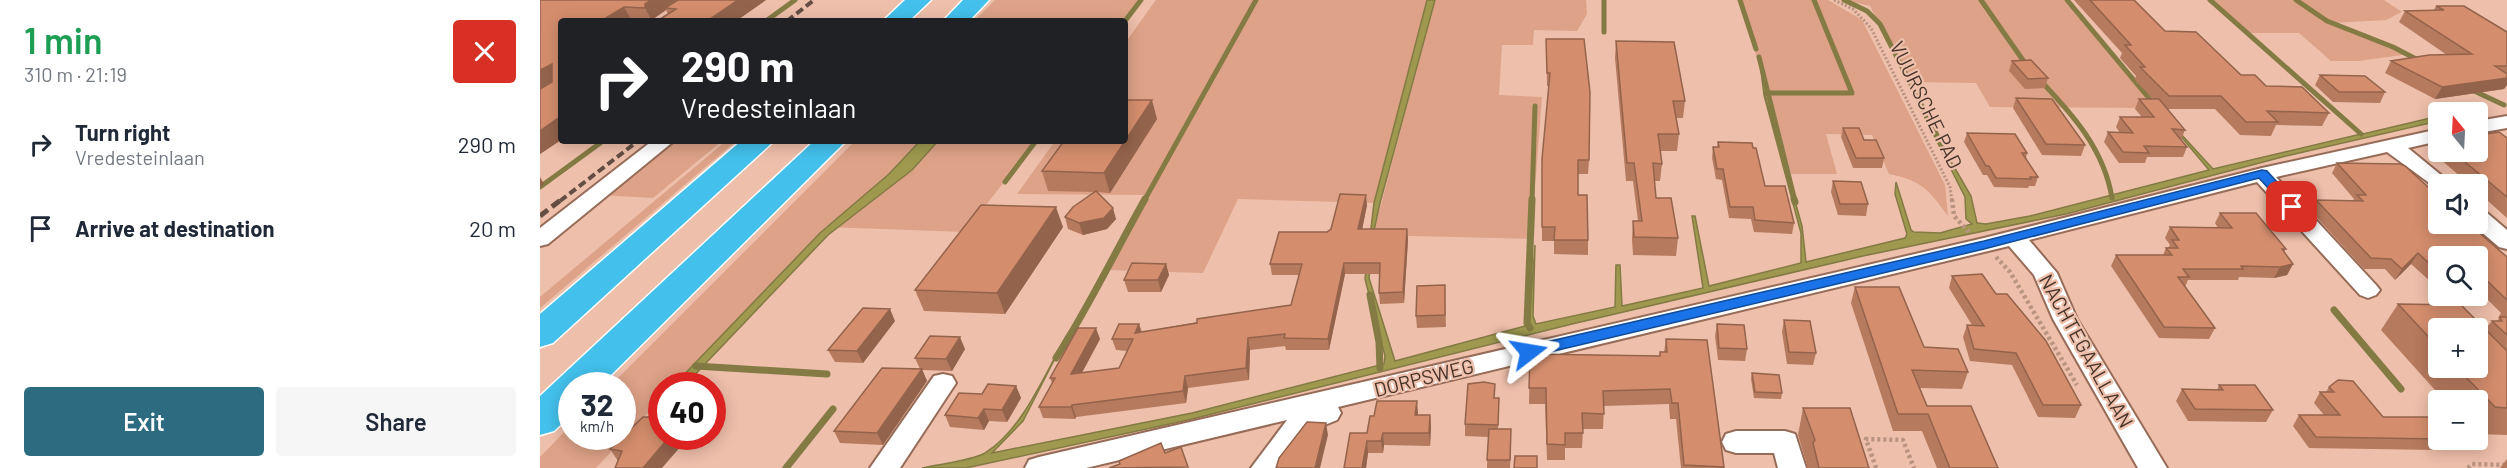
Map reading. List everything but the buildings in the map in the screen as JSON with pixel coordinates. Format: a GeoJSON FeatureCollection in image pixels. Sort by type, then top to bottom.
{"type":"FeatureCollection","features":[{"type":"Feature","properties":{"kind":"highway"},"geometry":{"type":"LineString","coordinates":[[898,18],[919,0]]}},
{"type":"Feature","properties":{"kind":"highway"},"geometry":{"type":"LineString","coordinates":[[958,18],[976,0]]}},
{"type":"Feature","properties":{"kind":"highway"},"geometry":{"type":"LineString","coordinates":[[540,334],[756,144]]}},
{"type":"Feature","properties":{"kind":"highway"},"geometry":{"type":"LineString","coordinates":[[591,372],[828,144]]}},
{"type":"Feature","properties":{"kind":"highway"},"geometry":{"type":"LineString","coordinates":[[540,420],[558,403]]}},
{"type":"Feature","properties":{"kind":"street"},"geometry":{"type":"LineString","coordinates":[[2488,126],[2507,122]]}},
{"type":"Feature","properties":{"kind":"street","name":"DORPSWEG"},"geometry":{"type":"LineString","coordinates":[[1040,468],[1079,464],[1979,240],[2014,237],[2262,174],[2428,137]]}},
{"type":"Feature","properties":{"kind":"street"},"geometry":{"type":"LineString","coordinates":[[540,239],[660,144]]}},
{"type":"Feature","properties":{"kind":"street"},"geometry":{"type":"LineString","coordinates":[[2389,145],[2429,174]]}},
{"type":"Feature","properties":{"kind":"street"},"geometry":{"type":"LineString","coordinates":[[2262,174],[2368,290]]}},
{"type":"Feature","properties":{"kind":"street"},"geometry":{"type":"LineString","coordinates":[[2488,226],[2507,242]]}},
{"type":"Feature","properties":{"kind":"street","name":"NACHTEGAALLAAN"},"geometry":{"type":"LineString","coordinates":[[2014,237],[2044,273],[2065,319],[2153,468]]}},
{"type":"Feature","properties":{"kind":"street"},"geometry":{"type":"LineString","coordinates":[[884,468],[943,383]]}},
{"type":"Feature","properties":{"kind":"street"},"geometry":{"type":"LineString","coordinates":[[1265,468],[1298,425],[1340,408],[1338,399]]}},
{"type":"Feature","properties":{"kind":"street"},"geometry":{"type":"LineString","coordinates":[[1736,442],[1785,441],[1792,468]]}},
{"type":"Feature","properties":{"kind":"path","name":"VUURSCHE PAD"},"geometry":{"type":"LineString","coordinates":[[1834,0],[1853,9],[1871,28],[1950,187],[1954,216],[2010,272],[2080,389]]}},
{"type":"Feature","properties":{"kind":"path"},"geometry":{"type":"LineString","coordinates":[[1876,468],[1866,439],[1903,440],[1914,468]]}},
{"type":"Feature","properties":{"kind":"path"},"geometry":{"type":"LineString","coordinates":[[2468,468],[2472,464],[2507,465]]}},
{"type":"Feature","properties":{"kind":"shaded area"},"geometry":{"type":"Polygon","coordinates":[[[995,0],[1141,0],[1128,18],[977,18],[995,0]]]}},
{"type":"Feature","properties":{"kind":"shaded area"},"geometry":{"type":"Polygon","coordinates":[[[1156,0],[1427,0],[1374,203],[1238,199],[1203,273],[1107,270],[1149,195],[1017,194],[1053,144],[1128,144],[1128,39],[1156,0]]]}},
{"type":"Feature","properties":{"kind":"shaded area"},"geometry":{"type":"Polygon","coordinates":[[[1427,0],[1435,0],[1380,203],[1373,235],[1369,278],[1395,361],[1529,325],[1535,245],[1533,316],[1536,324],[1615,307],[1616,265],[1620,265],[1622,306],[1703,288],[1692,216],[1695,216],[1709,286],[1801,263],[1801,233],[1764,95],[1761,71],[1766,84],[1765,95],[1802,226],[1806,262],[1905,238],[1907,234],[1895,194],[1896,182],[1911,230],[1914,232],[1940,233],[1972,224],[1966,219],[1965,197],[1919,106],[1971,196],[1977,223],[1986,224],[2030,216],[2209,170],[2158,109],[2213,169],[2361,134],[2346,123],[2363,134],[2428,119],[2428,124],[2286,156],[2066,214],[1863,256],[1572,324],[1188,420],[966,468],[922,468],[979,456],[999,443],[1033,399],[1068,333],[1023,421],[992,453],[1192,413],[1384,364],[1385,356],[1365,279],[1374,203],[1427,0]]]}},
{"type":"Feature","properties":{"kind":"shaded area"},"geometry":{"type":"Polygon","coordinates":[[[1435,0],[1586,0],[1587,14],[1577,31],[1534,30],[1533,45],[1502,45],[1499,95],[1542,97],[1531,239],[1373,235],[1435,0]]]}},
{"type":"Feature","properties":{"kind":"shaded area"},"geometry":{"type":"Polygon","coordinates":[[[1740,0],[1828,0],[1862,20],[1945,185],[1948,216],[1935,199],[1917,183],[1889,174],[1872,135],[1826,134],[1837,174],[1791,174],[1740,0]]]}},
{"type":"Feature","properties":{"kind":"shaded area"},"geometry":{"type":"Polygon","coordinates":[[[1845,0],[2064,0],[2156,108],[1990,107],[1976,83],[1908,82],[1870,6],[1845,0]]]}},
{"type":"Feature","properties":{"kind":"shaded area"},"geometry":{"type":"Polygon","coordinates":[[[2210,0],[2384,0],[2402,12],[2386,20],[2332,23],[2410,54],[2358,61],[2331,61],[2299,33],[2246,33],[2210,0]]]}},
{"type":"Feature","properties":{"kind":"shaded area"},"geometry":{"type":"Polygon","coordinates":[[[666,144],[718,144],[653,198],[600,195],[666,144]]]}},
{"type":"Feature","properties":{"kind":"shaded area"},"geometry":{"type":"Polygon","coordinates":[[[722,144],[732,144],[540,308],[540,297],[722,144]]]}},
{"type":"Feature","properties":{"kind":"shaded area"},"geometry":{"type":"Polygon","coordinates":[[[852,144],[1034,144],[965,232],[826,227],[687,372],[648,372],[648,413],[636,426],[636,372],[624,372],[852,144]]]}},
{"type":"Feature","properties":{"kind":"shaded area"},"geometry":{"type":"Polygon","coordinates":[[[917,144],[935,144],[912,170],[828,235],[697,372],[686,372],[820,233],[889,174],[917,144]]]}},
{"type":"Feature","properties":{"kind":"shaded area"},"geometry":{"type":"Polygon","coordinates":[[[558,438],[558,450],[613,450],[596,468],[540,468],[540,457],[558,438]]]}},
{"type":"Feature","properties":{"kind":"waterway"},"geometry":{"type":"LineString","coordinates":[[770,18],[795,0]]}},
{"type":"Feature","properties":{"kind":"waterway"},"geometry":{"type":"LineString","coordinates":[[1127,18],[1141,0]]}},
{"type":"Feature","properties":{"kind":"waterway"},"geometry":{"type":"LineString","coordinates":[[1144,201],[1256,0]]}},
{"type":"Feature","properties":{"kind":"waterway"},"geometry":{"type":"LineString","coordinates":[[1604,0],[1604,32]]}},
{"type":"Feature","properties":{"kind":"waterway"},"geometry":{"type":"LineString","coordinates":[[1740,0],[1756,49]]}},
{"type":"Feature","properties":{"kind":"waterway"},"geometry":{"type":"LineString","coordinates":[[1768,93],[1852,93],[1814,0]]}},
{"type":"Feature","properties":{"kind":"waterway"},"geometry":{"type":"LineString","coordinates":[[1844,0],[1867,11],[1880,24],[1946,153]]}},
{"type":"Feature","properties":{"kind":"waterway"},"geometry":{"type":"LineString","coordinates":[[1981,0],[2027,66]]}},
{"type":"Feature","properties":{"kind":"waterway"},"geometry":{"type":"LineString","coordinates":[[2067,0],[2153,103]]}},
{"type":"Feature","properties":{"kind":"waterway"},"geometry":{"type":"LineString","coordinates":[[2210,0],[2361,134]]}},
{"type":"Feature","properties":{"kind":"waterway"},"geometry":{"type":"LineString","coordinates":[[2296,0],[2327,21],[2393,47],[2418,60]]}},
{"type":"Feature","properties":{"kind":"waterway"},"geometry":{"type":"LineString","coordinates":[[1759,57],[1768,93]]}},
{"type":"Feature","properties":{"kind":"waterway"},"geometry":{"type":"LineString","coordinates":[[2040,80],[2064,106],[2094,148],[2108,180],[2112,198]]}},
{"type":"Feature","properties":{"kind":"waterway"},"geometry":{"type":"LineString","coordinates":[[2472,90],[2504,105]]}},
{"type":"Feature","properties":{"kind":"waterway"},"geometry":{"type":"LineString","coordinates":[[1768,93],[1795,201]]}},
{"type":"Feature","properties":{"kind":"waterway"},"geometry":{"type":"LineString","coordinates":[[1532,201],[1535,106]]}},
{"type":"Feature","properties":{"kind":"waterway"},"geometry":{"type":"LineString","coordinates":[[540,187],[599,144]]}},
{"type":"Feature","properties":{"kind":"waterway"},"geometry":{"type":"LineString","coordinates":[[1005,182],[1034,144]]}},
{"type":"Feature","properties":{"kind":"waterway"},"geometry":{"type":"LineString","coordinates":[[1056,358],[1145,199]]}},
{"type":"Feature","properties":{"kind":"waterway"},"geometry":{"type":"LineString","coordinates":[[1530,328],[1527,323],[1532,199]]}},
{"type":"Feature","properties":{"kind":"waterway"},"geometry":{"type":"LineString","coordinates":[[1370,295],[1379,342],[1380,368]]}},
{"type":"Feature","properties":{"kind":"waterway"},"geometry":{"type":"LineString","coordinates":[[2457,306],[2461,310]]}},
{"type":"Feature","properties":{"kind":"waterway"},"geometry":{"type":"LineString","coordinates":[[2334,310],[2401,389]]}},
{"type":"Feature","properties":{"kind":"waterway"},"geometry":{"type":"LineString","coordinates":[[696,366],[827,374]]}},
{"type":"Feature","properties":{"kind":"waterway"},"geometry":{"type":"LineString","coordinates":[[786,468],[833,409]]}},
{"type":"Feature","properties":{"kind":"railway"},"geometry":{"type":"LineString","coordinates":[[791,18],[814,0]]}},
{"type":"Feature","properties":{"kind":"railway"},"geometry":{"type":"LineString","coordinates":[[560,201],[634,144]]}},
{"type":"Feature","properties":{"kind":"railway"},"geometry":{"type":"LineString","coordinates":[[540,216],[562,199]]}},
{"type":"Feature","properties":{"kind":"route"},"geometry":{"type":"LineString","coordinates":[[1529,352],[1984,245],[2262,174],[2292,207]]}}]}
